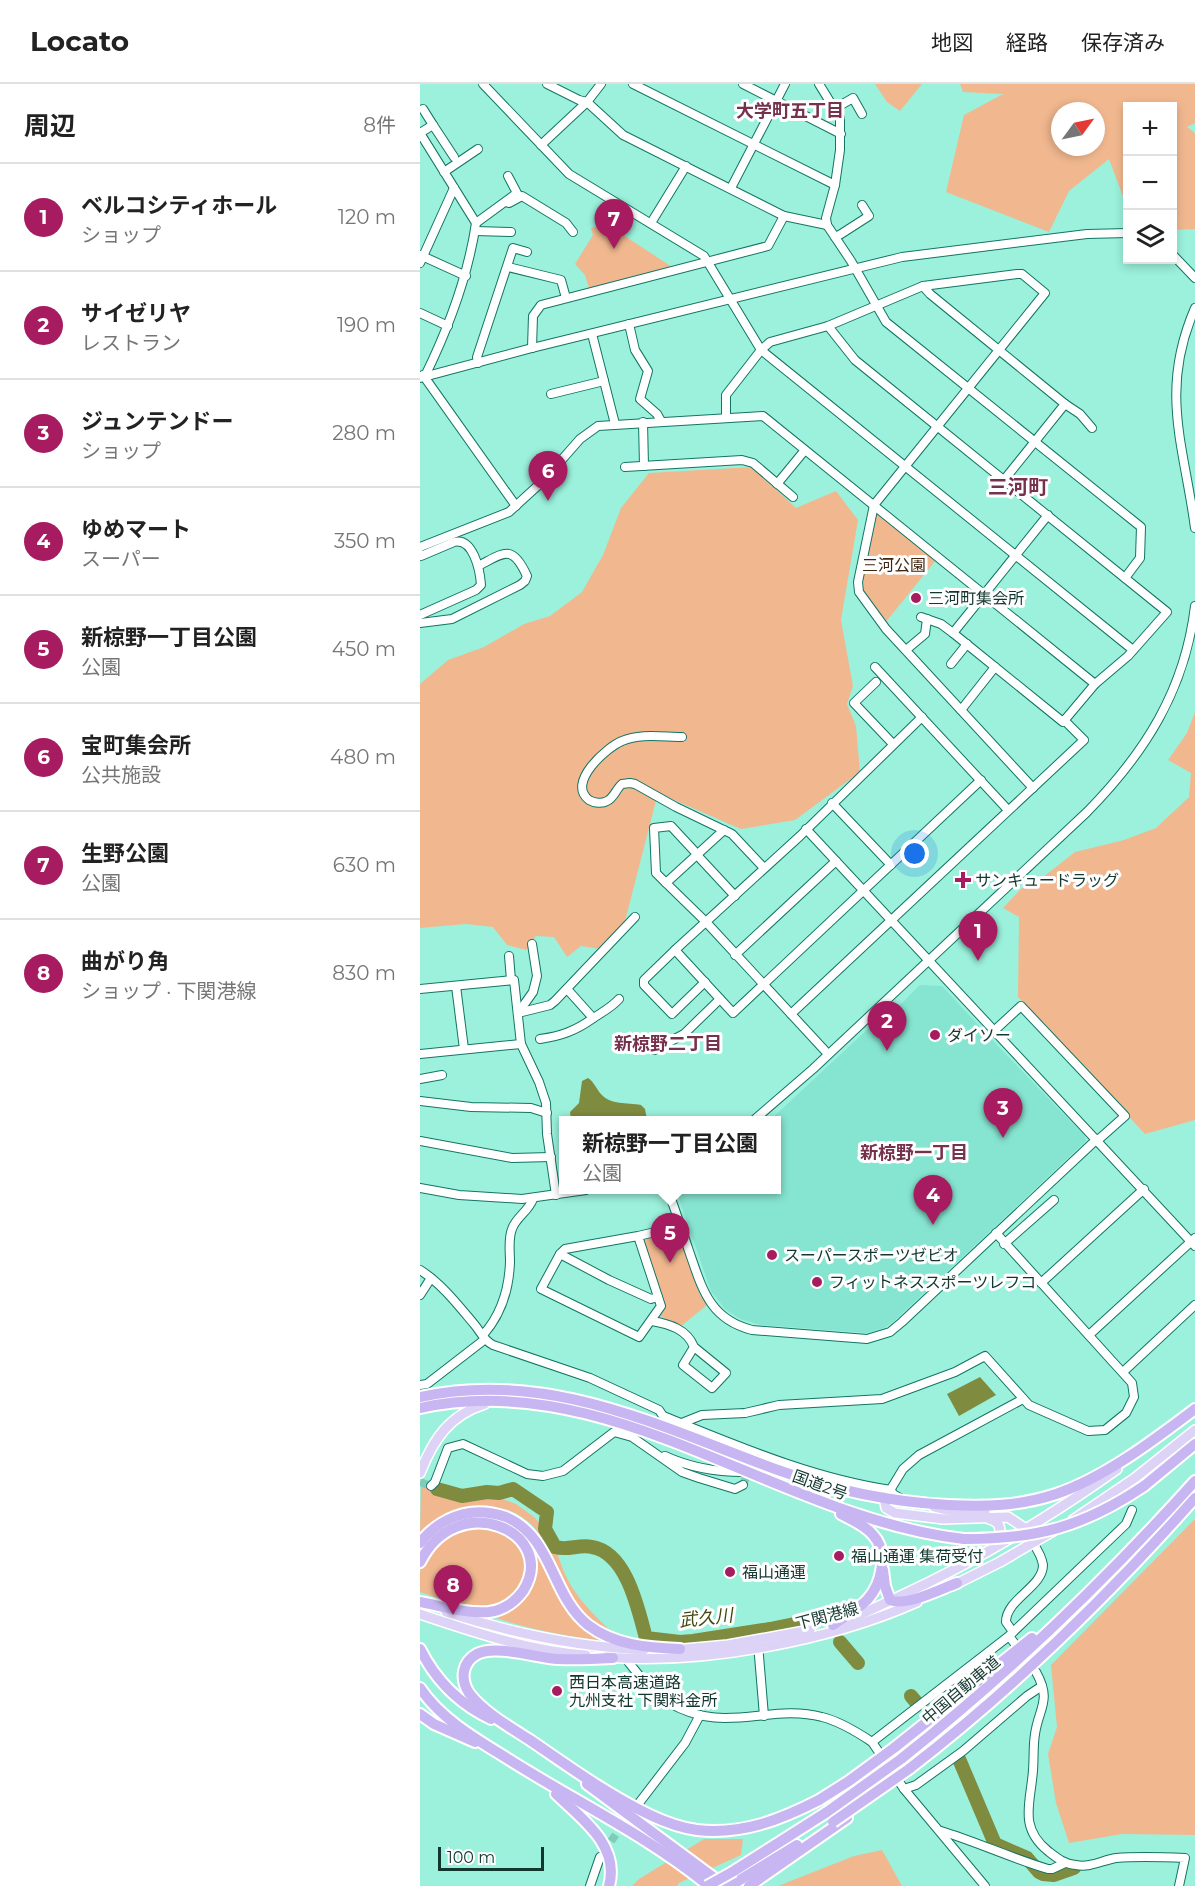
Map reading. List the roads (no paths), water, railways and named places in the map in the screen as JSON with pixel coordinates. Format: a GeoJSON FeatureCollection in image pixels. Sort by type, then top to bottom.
{"type":"FeatureCollection","features":[{"type":"Feature","properties":{"kind":"highway","name":"国道2号"},"geometry":{"type":"LineString","coordinates":[[420,1397],[467,1390],[493,1389],[558,1395],[654,1422],[794,1475],[839,1488],[887,1493],[918,1503],[971,1507],[1005,1506],[1057,1494],[1076,1486],[1109,1468],[1195,1409]]}},
{"type":"Feature","properties":{"kind":"highway","name":"国道2号"},"geometry":{"type":"LineString","coordinates":[[420,1408],[462,1401],[511,1401],[554,1407],[609,1421],[668,1440],[826,1505],[922,1533],[964,1539],[1001,1539],[1058,1529],[1094,1516],[1144,1486],[1195,1444]]}},
{"type":"Feature","properties":{"kind":"highway","name":"中国自動車道"},"geometry":{"type":"LineString","coordinates":[[730,1886],[747,1883],[1002,1676],[1130,1552],[1195,1481]]}},
{"type":"Feature","properties":{"kind":"highway","name":"中国自動車道"},"geometry":{"type":"LineString","coordinates":[[710,1885],[909,1769],[1005,1690],[1084,1616],[1195,1498]]}},
{"type":"Feature","properties":{"kind":"highway"},"geometry":{"type":"LineString","coordinates":[[826,1505],[860,1524],[873,1535],[882,1549],[885,1586],[890,1600],[897,1603],[907,1602],[957,1583]]}},
{"type":"Feature","properties":{"kind":"highway"},"geometry":{"type":"LineString","coordinates":[[420,1543],[441,1523],[461,1514],[491,1513],[510,1519],[526,1530],[540,1546],[570,1604],[586,1624],[602,1634],[631,1644],[680,1649]]}},
{"type":"Feature","properties":{"kind":"highway"},"geometry":{"type":"LineString","coordinates":[[420,1562],[428,1547],[452,1528],[462,1524],[483,1522],[503,1527],[518,1538],[530,1559],[530,1572],[525,1586],[517,1599],[504,1608],[487,1612],[463,1611],[420,1603]]}},
{"type":"Feature","properties":{"kind":"highway"},"geometry":{"type":"LineString","coordinates":[[833,1625],[870,1596],[878,1581],[883,1561]]}},
{"type":"Feature","properties":{"kind":"highway"},"geometry":{"type":"LineString","coordinates":[[613,1658],[572,1660],[497,1651],[478,1654],[466,1666],[464,1677],[466,1688],[479,1704],[511,1728],[647,1814],[695,1829],[726,1831],[754,1827],[786,1816],[849,1782],[1077,1604]]}},
{"type":"Feature","properties":{"kind":"highway"},"geometry":{"type":"LineString","coordinates":[[420,1649],[440,1680],[456,1697],[483,1715],[511,1728]]}},
{"type":"Feature","properties":{"kind":"highway"},"geometry":{"type":"LineString","coordinates":[[420,1688],[435,1707],[448,1718],[495,1751],[543,1782],[645,1841],[710,1885]]}},
{"type":"Feature","properties":{"kind":"highway"},"geometry":{"type":"LineString","coordinates":[[420,1714],[443,1729],[495,1751]]}},
{"type":"Feature","properties":{"kind":"highway"},"geometry":{"type":"LineString","coordinates":[[554,1757],[620,1810],[686,1856],[724,1886]]}},
{"type":"Feature","properties":{"kind":"highway"},"geometry":{"type":"LineString","coordinates":[[747,1883],[822,1837],[895,1779]]}},
{"type":"Feature","properties":{"kind":"highway"},"geometry":{"type":"LineString","coordinates":[[543,1782],[603,1842],[610,1858],[612,1874],[609,1886]]}},
{"type":"Feature","properties":{"kind":"main road"},"geometry":{"type":"LineString","coordinates":[[420,1473],[432,1445],[451,1421],[477,1406],[511,1401]]}},
{"type":"Feature","properties":{"kind":"main road","name":"下関港線"},"geometry":{"type":"LineString","coordinates":[[420,1603],[528,1636],[579,1645],[638,1650],[758,1644],[849,1620],[991,1549],[1108,1476],[1178,1422]]}},
{"type":"Feature","properties":{"kind":"main road","name":"下関港線"},"geometry":{"type":"LineString","coordinates":[[420,1614],[525,1646],[579,1655],[626,1659],[705,1655],[834,1631],[914,1603],[1033,1543],[1088,1511],[1135,1478],[1195,1430]]}},
{"type":"Feature","properties":{"kind":"main road"},"geometry":{"type":"LineString","coordinates":[[887,1493],[886,1508],[895,1514],[943,1519],[1008,1517],[1026,1529]]}},
{"type":"Feature","properties":{"kind":"main road"},"geometry":{"type":"LineString","coordinates":[[918,1503],[953,1511],[1009,1512],[1018,1517],[1033,1543]]}},
{"type":"Feature","properties":{"kind":"main road"},"geometry":{"type":"LineString","coordinates":[[981,1518],[995,1521],[1000,1527],[999,1536],[991,1549]]}},
{"type":"Feature","properties":{"kind":"main road"},"geometry":{"type":"LineString","coordinates":[[420,1598],[482,1623]]}},
{"type":"Feature","properties":{"kind":"street"},"geometry":{"type":"LineString","coordinates":[[483,84],[569,174],[704,256],[761,350],[1133,650]]}},
{"type":"Feature","properties":{"kind":"street"},"geometry":{"type":"LineString","coordinates":[[547,84],[587,102],[623,135],[784,216],[827,225]]}},
{"type":"Feature","properties":{"kind":"street"},"geometry":{"type":"LineString","coordinates":[[541,145],[587,102],[601,84]]}},
{"type":"Feature","properties":{"kind":"street"},"geometry":{"type":"LineString","coordinates":[[633,84],[835,185]]}},
{"type":"Feature","properties":{"kind":"street"},"geometry":{"type":"LineString","coordinates":[[743,84],[841,134]]}},
{"type":"Feature","properties":{"kind":"street"},"geometry":{"type":"LineString","coordinates":[[731,188],[784,84]]}},
{"type":"Feature","properties":{"kind":"street"},"geometry":{"type":"LineString","coordinates":[[819,84],[840,118],[841,134],[835,185],[826,218],[827,225],[876,306],[886,322],[1141,527],[1140,558],[1125,578]]}},
{"type":"Feature","properties":{"kind":"street"},"geometry":{"type":"LineString","coordinates":[[834,109],[853,98],[861,114]]}},
{"type":"Feature","properties":{"kind":"street"},"geometry":{"type":"LineString","coordinates":[[423,110],[454,157]]}},
{"type":"Feature","properties":{"kind":"street"},"geometry":{"type":"LineString","coordinates":[[422,376],[448,326],[466,276],[475,227],[420,133],[433,125]]}},
{"type":"Feature","properties":{"kind":"street"},"geometry":{"type":"LineString","coordinates":[[444,172],[478,149]]}},
{"type":"Feature","properties":{"kind":"street"},"geometry":{"type":"LineString","coordinates":[[651,223],[686,166]]}},
{"type":"Feature","properties":{"kind":"street"},"geometry":{"type":"LineString","coordinates":[[475,227],[518,193],[508,176]]}},
{"type":"Feature","properties":{"kind":"street"},"geometry":{"type":"LineString","coordinates":[[454,188],[421,258],[466,276]]}},
{"type":"Feature","properties":{"kind":"street"},"geometry":{"type":"LineString","coordinates":[[506,202],[509,203],[522,196],[566,223],[573,232]]}},
{"type":"Feature","properties":{"kind":"street"},"geometry":{"type":"LineString","coordinates":[[834,237],[869,216],[862,205]]}},
{"type":"Feature","properties":{"kind":"street"},"geometry":{"type":"LineString","coordinates":[[532,348],[533,316],[541,304],[768,246],[784,216]]}},
{"type":"Feature","properties":{"kind":"street"},"geometry":{"type":"LineString","coordinates":[[475,227],[511,232]]}},
{"type":"Feature","properties":{"kind":"street"},"geometry":{"type":"LineString","coordinates":[[422,376],[902,257],[1106,232],[1123,233]]}},
{"type":"Feature","properties":{"kind":"street"},"geometry":{"type":"LineString","coordinates":[[478,363],[477,357],[513,248],[527,252]]}},
{"type":"Feature","properties":{"kind":"street"},"geometry":{"type":"LineString","coordinates":[[1177,258],[1195,278]]}},
{"type":"Feature","properties":{"kind":"street"},"geometry":{"type":"LineString","coordinates":[[508,267],[561,280],[566,298]]}},
{"type":"Feature","properties":{"kind":"street"},"geometry":{"type":"LineString","coordinates":[[726,417],[726,395],[766,344],[775,340],[828,326],[923,286],[1022,274],[1045,293],[874,505],[860,569],[859,592],[885,630],[1033,788]]}},
{"type":"Feature","properties":{"kind":"street"},"geometry":{"type":"LineString","coordinates":[[923,286],[1080,414],[1092,428]]}},
{"type":"Feature","properties":{"kind":"street"},"geometry":{"type":"LineString","coordinates":[[1195,308],[1180,354],[1176,423],[1195,528]]}},
{"type":"Feature","properties":{"kind":"street"},"geometry":{"type":"LineString","coordinates":[[420,313],[448,326]]}},
{"type":"Feature","properties":{"kind":"street"},"geometry":{"type":"LineString","coordinates":[[629,324],[635,350],[648,370],[640,399],[657,414],[661,421]]}},
{"type":"Feature","properties":{"kind":"street"},"geometry":{"type":"LineString","coordinates":[[828,326],[855,360],[1167,612],[1133,650],[1095,684],[1064,720]]}},
{"type":"Feature","properties":{"kind":"street"},"geometry":{"type":"LineString","coordinates":[[591,334],[615,424]]}},
{"type":"Feature","properties":{"kind":"street"},"geometry":{"type":"LineString","coordinates":[[422,376],[516,506]]}},
{"type":"Feature","properties":{"kind":"street"},"geometry":{"type":"LineString","coordinates":[[551,394],[604,381]]}},
{"type":"Feature","properties":{"kind":"street"},"geometry":{"type":"LineString","coordinates":[[1004,480],[1065,404]]}},
{"type":"Feature","properties":{"kind":"street"},"geometry":{"type":"LineString","coordinates":[[420,547],[476,523],[496,518],[516,506],[544,480],[580,439],[598,426],[763,416],[1095,684]]}},
{"type":"Feature","properties":{"kind":"street"},"geometry":{"type":"LineString","coordinates":[[643,422],[644,466]]}},
{"type":"Feature","properties":{"kind":"street"},"geometry":{"type":"LineString","coordinates":[[777,484],[805,450]]}},
{"type":"Feature","properties":{"kind":"street"},"geometry":{"type":"LineString","coordinates":[[625,467],[742,460],[753,463],[793,497]]}},
{"type":"Feature","properties":{"kind":"street"},"geometry":{"type":"LineString","coordinates":[[953,633],[1048,515]]}},
{"type":"Feature","properties":{"kind":"street"},"geometry":{"type":"LineString","coordinates":[[420,554],[421,556],[454,542],[462,541],[469,547],[478,566],[481,581],[479,588],[420,615]]}},
{"type":"Feature","properties":{"kind":"street"},"geometry":{"type":"LineString","coordinates":[[420,623],[452,619],[520,585],[526,579],[526,574],[517,559],[510,554],[503,554],[478,566]]}},
{"type":"Feature","properties":{"kind":"street"},"geometry":{"type":"LineString","coordinates":[[758,1116],[930,959],[1117,781],[1151,735],[1177,682],[1190,639],[1195,606]]}},
{"type":"Feature","properties":{"kind":"street"},"geometry":{"type":"LineString","coordinates":[[791,1014],[1084,740],[1064,720],[1063,722],[940,624],[924,618],[925,634],[906,650]]}},
{"type":"Feature","properties":{"kind":"street"},"geometry":{"type":"LineString","coordinates":[[951,664],[967,644]]}},
{"type":"Feature","properties":{"kind":"street"},"geometry":{"type":"LineString","coordinates":[[875,667],[1008,810]]}},
{"type":"Feature","properties":{"kind":"street"},"geometry":{"type":"LineString","coordinates":[[961,710],[995,667]]}},
{"type":"Feature","properties":{"kind":"street"},"geometry":{"type":"LineString","coordinates":[[876,682],[854,703],[893,744]]}},
{"type":"Feature","properties":{"kind":"street"},"geometry":{"type":"LineString","coordinates":[[705,982],[672,1014],[644,985],[644,980],[675,950],[806,830],[922,717]]}},
{"type":"Feature","properties":{"kind":"street"},"geometry":{"type":"LineString","coordinates":[[682,737],[638,737],[616,744],[604,752],[591,767],[585,778],[583,792],[593,802],[603,803],[610,800],[622,784],[630,783],[732,834],[764,868]]}},
{"type":"Feature","properties":{"kind":"street"},"geometry":{"type":"LineString","coordinates":[[675,950],[733,1013],[981,780]]}},
{"type":"Feature","properties":{"kind":"street"},"geometry":{"type":"LineString","coordinates":[[832,803],[891,865]]}},
{"type":"Feature","properties":{"kind":"street"},"geometry":{"type":"LineString","coordinates":[[735,896],[671,826],[654,828],[656,873],[828,1054]]}},
{"type":"Feature","properties":{"kind":"street"},"geometry":{"type":"LineString","coordinates":[[666,883],[724,830]]}},
{"type":"Feature","properties":{"kind":"street"},"geometry":{"type":"LineString","coordinates":[[806,830],[930,959],[1194,1242],[1089,1335]]}},
{"type":"Feature","properties":{"kind":"street"},"geometry":{"type":"LineString","coordinates":[[735,955],[836,861]]}},
{"type":"Feature","properties":{"kind":"street"},"geometry":{"type":"LineString","coordinates":[[518,1013],[550,1005],[634,917]]}},
{"type":"Feature","properties":{"kind":"street"},"geometry":{"type":"LineString","coordinates":[[518,1013],[535,988],[537,976],[532,944]]}},
{"type":"Feature","properties":{"kind":"street"},"geometry":{"type":"LineString","coordinates":[[509,957],[511,980],[514,980],[521,1044],[544,1094],[556,1195]]}},
{"type":"Feature","properties":{"kind":"street"},"geometry":{"type":"LineString","coordinates":[[420,989],[511,980]]}},
{"type":"Feature","properties":{"kind":"street"},"geometry":{"type":"LineString","coordinates":[[456,986],[464,1048]]}},
{"type":"Feature","properties":{"kind":"street"},"geometry":{"type":"LineString","coordinates":[[567,989],[593,1018]]}},
{"type":"Feature","properties":{"kind":"street"},"geometry":{"type":"LineString","coordinates":[[540,1039],[569,1033],[611,1007],[619,999]]}},
{"type":"Feature","properties":{"kind":"street"},"geometry":{"type":"LineString","coordinates":[[654,1050],[684,1034],[720,999]]}},
{"type":"Feature","properties":{"kind":"street"},"geometry":{"type":"LineString","coordinates":[[669,1194],[704,1292],[715,1309],[728,1320],[744,1328],[761,1331],[867,1339],[896,1328],[1125,1116],[1021,1006],[995,1030]]}},
{"type":"Feature","properties":{"kind":"street"},"geometry":{"type":"LineString","coordinates":[[420,1054],[521,1044]]}},
{"type":"Feature","properties":{"kind":"street"},"geometry":{"type":"LineString","coordinates":[[420,1079],[442,1075]]}},
{"type":"Feature","properties":{"kind":"street"},"geometry":{"type":"LineString","coordinates":[[420,1101],[482,1108],[531,1108],[547,1113]]}},
{"type":"Feature","properties":{"kind":"street"},"geometry":{"type":"LineString","coordinates":[[420,1141],[513,1158],[551,1157]]}},
{"type":"Feature","properties":{"kind":"street"},"geometry":{"type":"LineString","coordinates":[[420,1188],[485,1198],[533,1198],[562,1194]]}},
{"type":"Feature","properties":{"kind":"street"},"geometry":{"type":"LineString","coordinates":[[1041,1283],[1143,1189]]}},
{"type":"Feature","properties":{"kind":"street"},"geometry":{"type":"LineString","coordinates":[[420,1385],[427,1384],[484,1338],[502,1307],[509,1279],[512,1229],[517,1220],[530,1207],[533,1198]]}},
{"type":"Feature","properties":{"kind":"street"},"geometry":{"type":"LineString","coordinates":[[1004,1244],[1054,1200]]}},
{"type":"Feature","properties":{"kind":"street"},"geometry":{"type":"LineString","coordinates":[[638,1236],[661,1306],[639,1336],[541,1289],[565,1249],[681,1226]]}},
{"type":"Feature","properties":{"kind":"street"},"geometry":{"type":"LineString","coordinates":[[682,1423],[702,1415],[745,1413],[791,1404],[875,1401],[955,1372],[985,1356],[1029,1405],[1081,1429],[1094,1432],[1105,1430],[1126,1413],[1132,1403],[1134,1388],[1123,1372],[996,1233]]}},
{"type":"Feature","properties":{"kind":"street"},"geometry":{"type":"LineString","coordinates":[[560,1254],[651,1299],[658,1297]]}},
{"type":"Feature","properties":{"kind":"street"},"geometry":{"type":"LineString","coordinates":[[420,1270],[450,1296],[484,1338],[500,1348],[590,1378],[659,1410],[663,1416],[755,1454],[806,1471],[887,1493],[903,1468],[919,1455],[1023,1399]]}},
{"type":"Feature","properties":{"kind":"street"},"geometry":{"type":"LineString","coordinates":[[420,1295],[431,1278]]}},
{"type":"Feature","properties":{"kind":"street"},"geometry":{"type":"LineString","coordinates":[[1123,1372],[1195,1305]]}},
{"type":"Feature","properties":{"kind":"street"},"geometry":{"type":"LineString","coordinates":[[652,1321],[666,1324],[685,1333],[694,1347],[726,1373],[712,1388],[683,1365],[694,1347]]}},
{"type":"Feature","properties":{"kind":"street"},"geometry":{"type":"LineString","coordinates":[[431,1486],[435,1482],[448,1448],[457,1445],[463,1444],[527,1474],[543,1476],[563,1471],[614,1432],[632,1437],[681,1463],[724,1472],[745,1472]]}},
{"type":"Feature","properties":{"kind":"street"},"geometry":{"type":"LineString","coordinates":[[654,1450],[682,1472],[699,1479],[735,1489],[743,1485]]}},
{"type":"Feature","properties":{"kind":"street"},"geometry":{"type":"LineString","coordinates":[[872,1742],[1011,1634],[1126,1524],[1132,1510]]}},
{"type":"Feature","properties":{"kind":"street"},"geometry":{"type":"LineString","coordinates":[[1015,1644],[1006,1622],[1008,1612],[1038,1578],[1042,1570],[1042,1563],[1033,1543]]}},
{"type":"Feature","properties":{"kind":"street"},"geometry":{"type":"LineString","coordinates":[[758,1644],[764,1716]]}},
{"type":"Feature","properties":{"kind":"street"},"geometry":{"type":"LineString","coordinates":[[626,1659],[667,1702],[700,1715],[726,1719],[794,1714],[821,1716],[872,1742],[904,1789],[985,1886]]}},
{"type":"Feature","properties":{"kind":"street"},"geometry":{"type":"LineString","coordinates":[[1036,1672],[1042,1686],[1044,1700],[1034,1736],[1028,1820],[1037,1840],[1065,1863],[1084,1866],[1119,1858],[1185,1858],[1179,1886]]}},
{"type":"Feature","properties":{"kind":"street"},"geometry":{"type":"LineString","coordinates":[[904,1789],[916,1785],[963,1751],[1026,1696],[1042,1686]]}},
{"type":"Feature","properties":{"kind":"street"},"geometry":{"type":"LineString","coordinates":[[639,1803],[685,1743],[700,1715]]}},
{"type":"Feature","properties":{"kind":"street"},"geometry":{"type":"LineString","coordinates":[[940,1831],[974,1841],[1038,1866],[1052,1869],[1065,1863]]}},
{"type":"Feature","properties":{"kind":"street"},"geometry":{"type":"LineString","coordinates":[[590,1886],[600,1857]]}},
{"type":"Feature","properties":{"kind":"waterway","name":"武久川"},"geometry":{"type":"LineString","coordinates":[[437,1489],[462,1496],[487,1492],[499,1493],[513,1489],[547,1512],[545,1529],[555,1547],[587,1546],[604,1551],[614,1560],[629,1584],[646,1638],[680,1642],[693,1641],[819,1619]]}},
{"type":"Feature","properties":{"kind":"waterway","name":"武久川"},"geometry":{"type":"LineString","coordinates":[[840,1642],[858,1663]]}},
{"type":"Feature","properties":{"kind":"waterway","name":"武久川"},"geometry":{"type":"LineString","coordinates":[[911,1696],[916,1702]]}},
{"type":"Feature","properties":{"kind":"waterway","name":"武久川"},"geometry":{"type":"LineString","coordinates":[[959,1759],[995,1844],[1027,1858],[1043,1874],[1054,1875],[1074,1868]]}},
{"type":"Feature","properties":{"kind":"tunnel"},"geometry":{"type":"LineString","coordinates":[[743,1485],[754,1457]]}},
{"type":"Feature","properties":{"kind":"tunnel"},"geometry":{"type":"LineString","coordinates":[[420,1482],[431,1486]]}},
{"type":"Feature","properties":{"kind":"tunnel"},"geometry":{"type":"LineString","coordinates":[[604,1851],[632,1812]]}},
{"type":"Feature","properties":{"kind":"place","name":"生野公園"},"geometry":{"type":"Point","coordinates":[614,249]}},
{"type":"Feature","properties":{"kind":"place","name":"宝町集会所"},"geometry":{"type":"Point","coordinates":[548,501]}},
{"type":"Feature","properties":{"kind":"place","name":"三河町集会所"},"geometry":{"type":"Point","coordinates":[916,598]}},
{"type":"Feature","properties":{"kind":"place","name":"サンキュードラッグ"},"geometry":{"type":"Point","coordinates":[963,880]}},
{"type":"Feature","properties":{"kind":"place","name":"ベルコシティホール"},"geometry":{"type":"Point","coordinates":[978,961]}},
{"type":"Feature","properties":{"kind":"place","name":"ダイソー"},"geometry":{"type":"Point","coordinates":[935,1035]}},
{"type":"Feature","properties":{"kind":"place","name":"サイゼリヤ"},"geometry":{"type":"Point","coordinates":[887,1051]}},
{"type":"Feature","properties":{"kind":"place","name":"ジュンテンドー"},"geometry":{"type":"Point","coordinates":[1003,1138]}},
{"type":"Feature","properties":{"kind":"place","name":"ゆめマート"},"geometry":{"type":"Point","coordinates":[933,1225]}},
{"type":"Feature","properties":{"kind":"place","name":"スーパースポーツゼビオ"},"geometry":{"type":"Point","coordinates":[772,1255]}},
{"type":"Feature","properties":{"kind":"place","name":"新椋野一丁目公園"},"geometry":{"type":"Point","coordinates":[670,1263]}},
{"type":"Feature","properties":{"kind":"place","name":"フィットネススポーツレフコ"},"geometry":{"type":"Point","coordinates":[817,1282]}},
{"type":"Feature","properties":{"kind":"place","name":"福山通運 集荷受付"},"geometry":{"type":"Point","coordinates":[839,1556]}},
{"type":"Feature","properties":{"kind":"place","name":"福山通運"},"geometry":{"type":"Point","coordinates":[730,1572]}},
{"type":"Feature","properties":{"kind":"place","name":"曲がり角"},"geometry":{"type":"Point","coordinates":[453,1615]}},
{"type":"Feature","properties":{"kind":"place","name":"西日本高速道路 九州支社 下関料金所"},"geometry":{"type":"Point","coordinates":[557,1691]}},
{"type":"Feature","properties":{"kind":"district","name":"大学町五丁目"},"geometry":{"type":"Point","coordinates":[790,111]}},
{"type":"Feature","properties":{"kind":"district","name":"三河町"},"geometry":{"type":"Point","coordinates":[1018,487]}},
{"type":"Feature","properties":{"kind":"district","name":"新椋野二丁目"},"geometry":{"type":"Point","coordinates":[668,1044]}},
{"type":"Feature","properties":{"kind":"district","name":"新椋野一丁目"},"geometry":{"type":"Point","coordinates":[914,1153]}},
{"type":"Feature","properties":{"kind":"park label","name":"三河公園"},"geometry":{"type":"Point","coordinates":[894,565]}}]}
